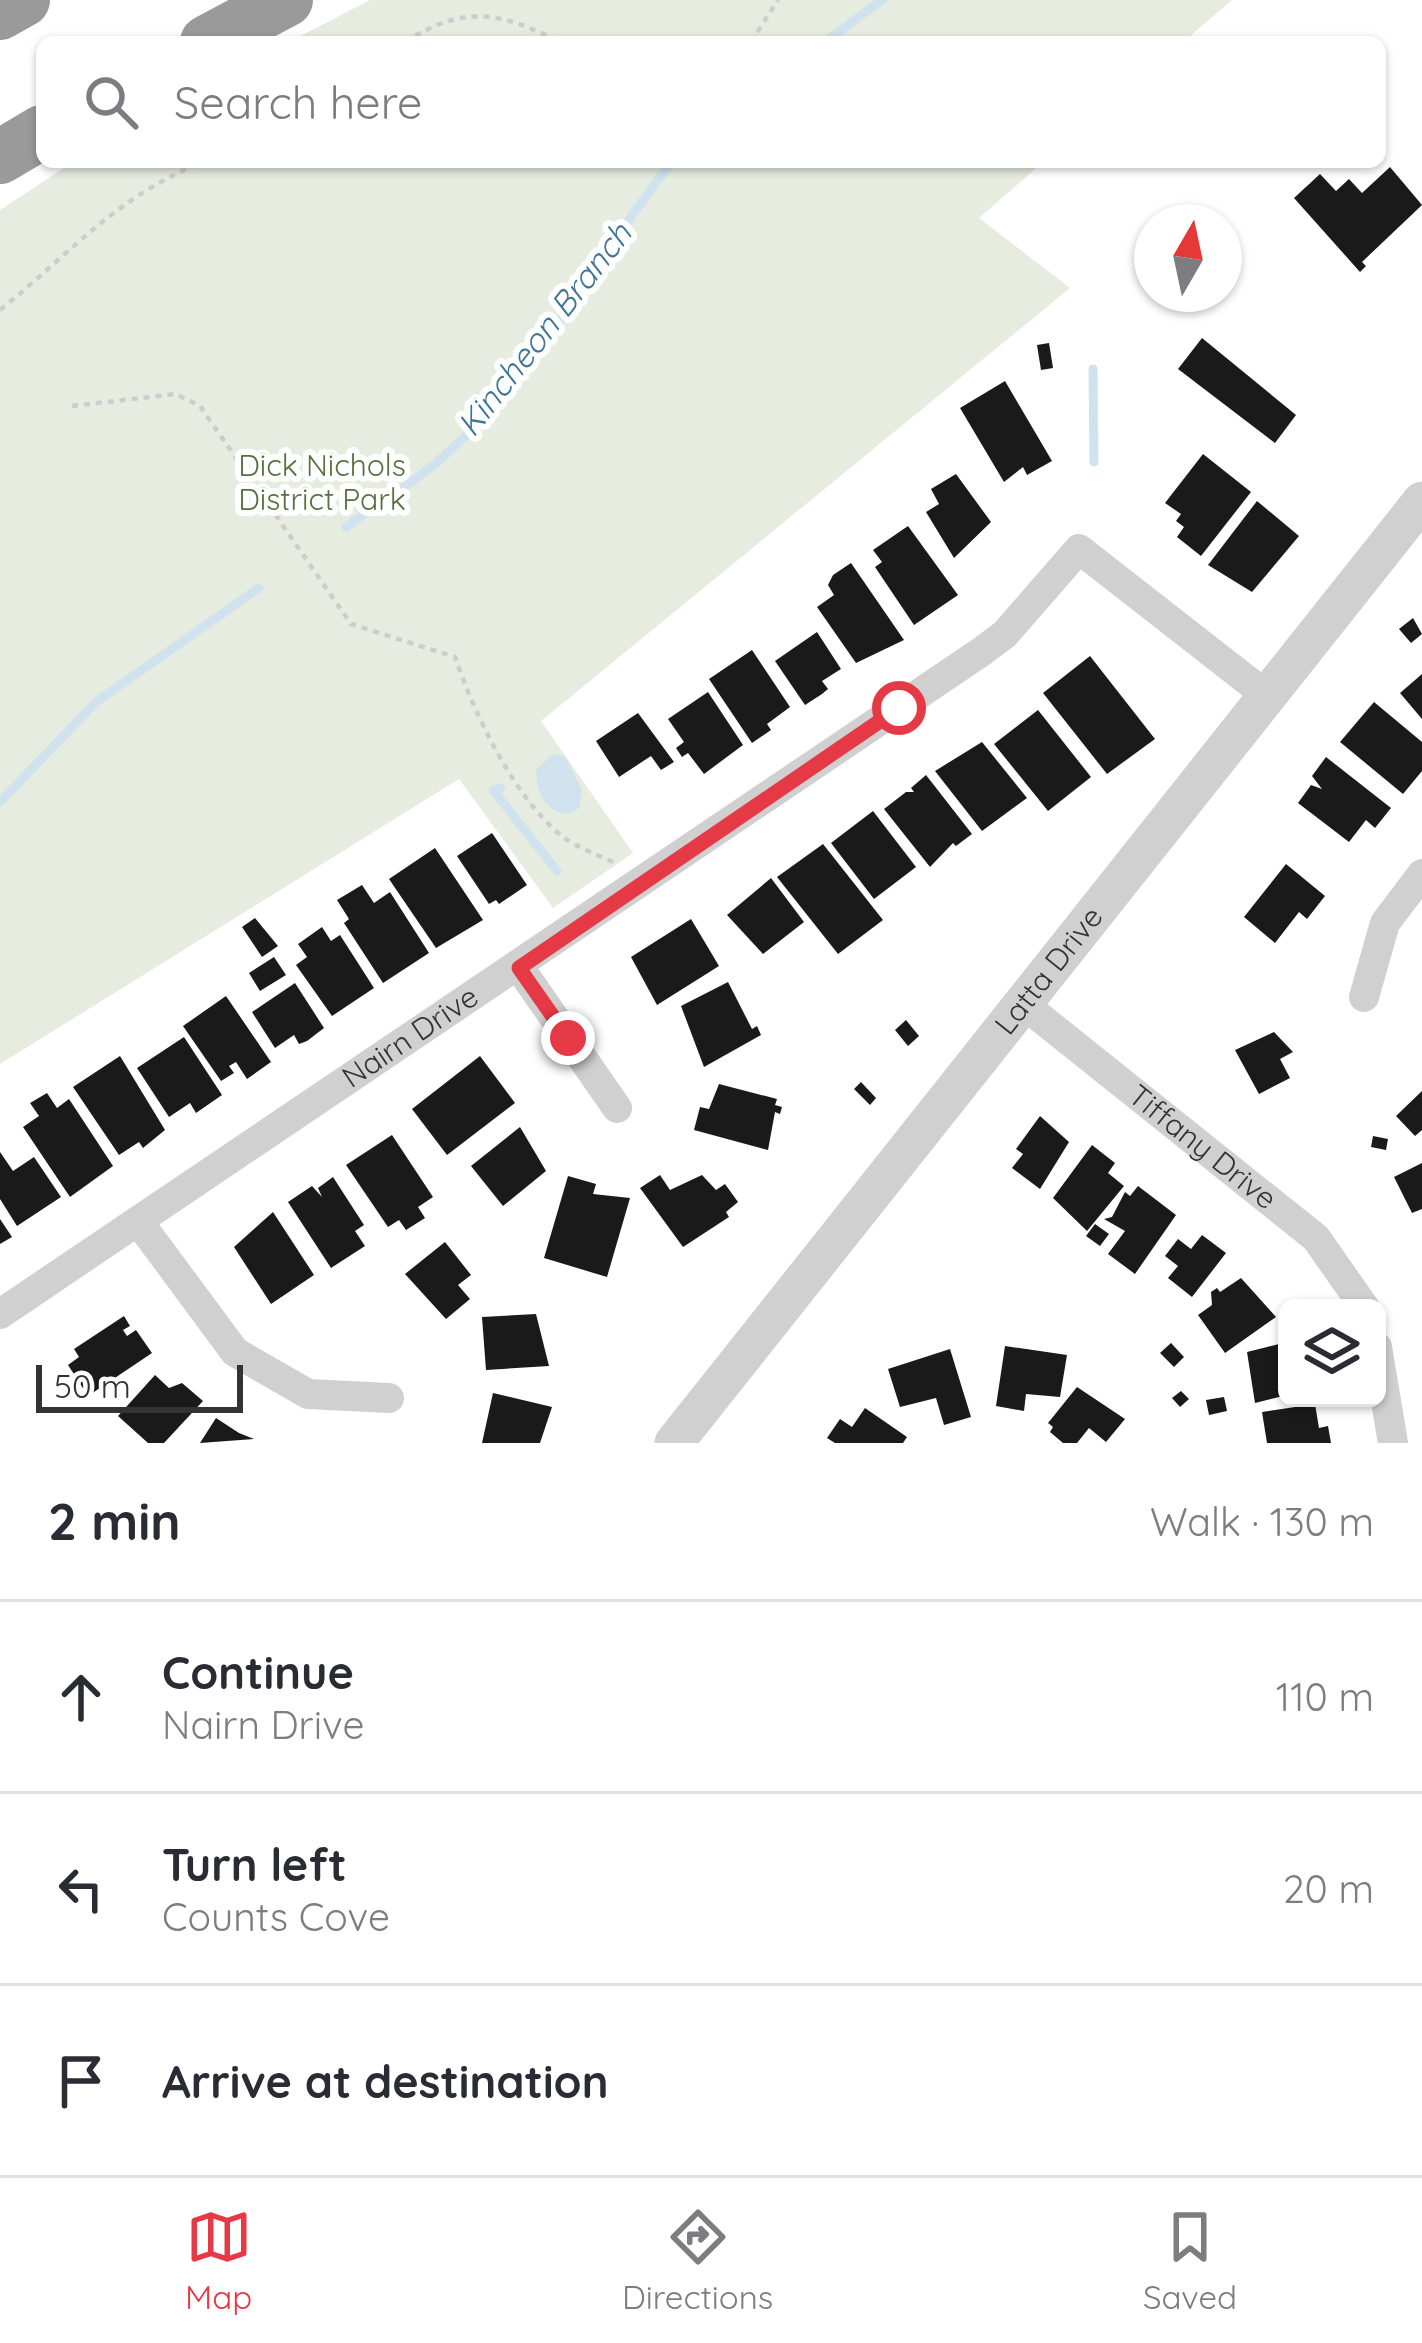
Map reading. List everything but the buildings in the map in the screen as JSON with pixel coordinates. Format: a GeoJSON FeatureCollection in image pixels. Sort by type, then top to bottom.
{"type":"FeatureCollection","features":[{"type":"Feature","properties":{"kind":"highway"},"geometry":{"type":"LineString","coordinates":[[0,13],[23,0]]}},
{"type":"Feature","properties":{"kind":"highway"},"geometry":{"type":"LineString","coordinates":[[218,36],[286,0]]}},
{"type":"Feature","properties":{"kind":"highway"},"geometry":{"type":"LineString","coordinates":[[0,157],[36,136]]}},
{"type":"Feature","properties":{"kind":"street","name":"Latta Drive"},"geometry":{"type":"LineString","coordinates":[[674,1443],[1422,501]]}},
{"type":"Feature","properties":{"kind":"street","name":"Nairn Drive"},"geometry":{"type":"LineString","coordinates":[[0,1314],[519,968],[1005,634],[1079,548],[1266,694]]}},
{"type":"Feature","properties":{"kind":"street"},"geometry":{"type":"LineString","coordinates":[[1364,997],[1384,923],[1422,874]]}},
{"type":"Feature","properties":{"kind":"street"},"geometry":{"type":"LineString","coordinates":[[519,968],[617,1108]]}},
{"type":"Feature","properties":{"kind":"street","name":"Tiffany Drive"},"geometry":{"type":"LineString","coordinates":[[1022,1003],[1316,1238],[1359,1299]]}},
{"type":"Feature","properties":{"kind":"street"},"geometry":{"type":"LineString","coordinates":[[138,1221],[235,1352],[308,1394],[389,1398]]}},
{"type":"Feature","properties":{"kind":"street"},"geometry":{"type":"LineString","coordinates":[[1386,1401],[1393,1443]]}},
{"type":"Feature","properties":{"kind":"path"},"geometry":{"type":"LineString","coordinates":[[755,36],[778,0]]}},
{"type":"Feature","properties":{"kind":"path"},"geometry":{"type":"LineString","coordinates":[[415,36],[432,25],[483,14],[514,19],[548,36]]}},
{"type":"Feature","properties":{"kind":"path"},"geometry":{"type":"LineString","coordinates":[[0,310],[76,239],[134,196],[190,168]]}},
{"type":"Feature","properties":{"kind":"path"},"geometry":{"type":"LineString","coordinates":[[72,406],[176,394],[200,406],[351,624],[455,657],[474,713],[521,787],[563,837],[620,865]]}},
{"type":"Feature","properties":{"kind":"green space"},"geometry":{"type":"Polygon","coordinates":[[[370,0],[1232,0],[1190,36],[301,36],[370,0]]]}},
{"type":"Feature","properties":{"kind":"green space","name":"Dick Nichols District Park"},"geometry":{"type":"Polygon","coordinates":[[[64,168],[1036,168],[979,218],[1070,288],[541,721],[633,853],[553,908],[459,779],[0,1064],[0,210],[64,168]]]}},
{"type":"Feature","properties":{"kind":"water"},"geometry":{"type":"Polygon","coordinates":[[[553,754],[565,756],[582,790],[579,808],[568,814],[553,810],[538,785],[536,770],[553,754]]]}},
{"type":"Feature","properties":{"kind":"waterway","name":"Kincheon Branch"},"geometry":{"type":"LineString","coordinates":[[833,36],[882,0]]}},
{"type":"Feature","properties":{"kind":"waterway","name":"Kincheon Branch"},"geometry":{"type":"LineString","coordinates":[[346,527],[437,462],[504,395],[667,168]]}},
{"type":"Feature","properties":{"kind":"waterway"},"geometry":{"type":"LineString","coordinates":[[1093,369],[1094,462]]}},
{"type":"Feature","properties":{"kind":"waterway","name":"Kincheon Branch"},"geometry":{"type":"LineString","coordinates":[[0,802],[96,702],[259,588]]}},
{"type":"Feature","properties":{"kind":"waterway"},"geometry":{"type":"LineString","coordinates":[[501,788],[493,790],[557,871]]}},
{"type":"Feature","properties":{"kind":"route"},"geometry":{"type":"LineString","coordinates":[[568,1038],[519,968],[899,708]]}}]}
